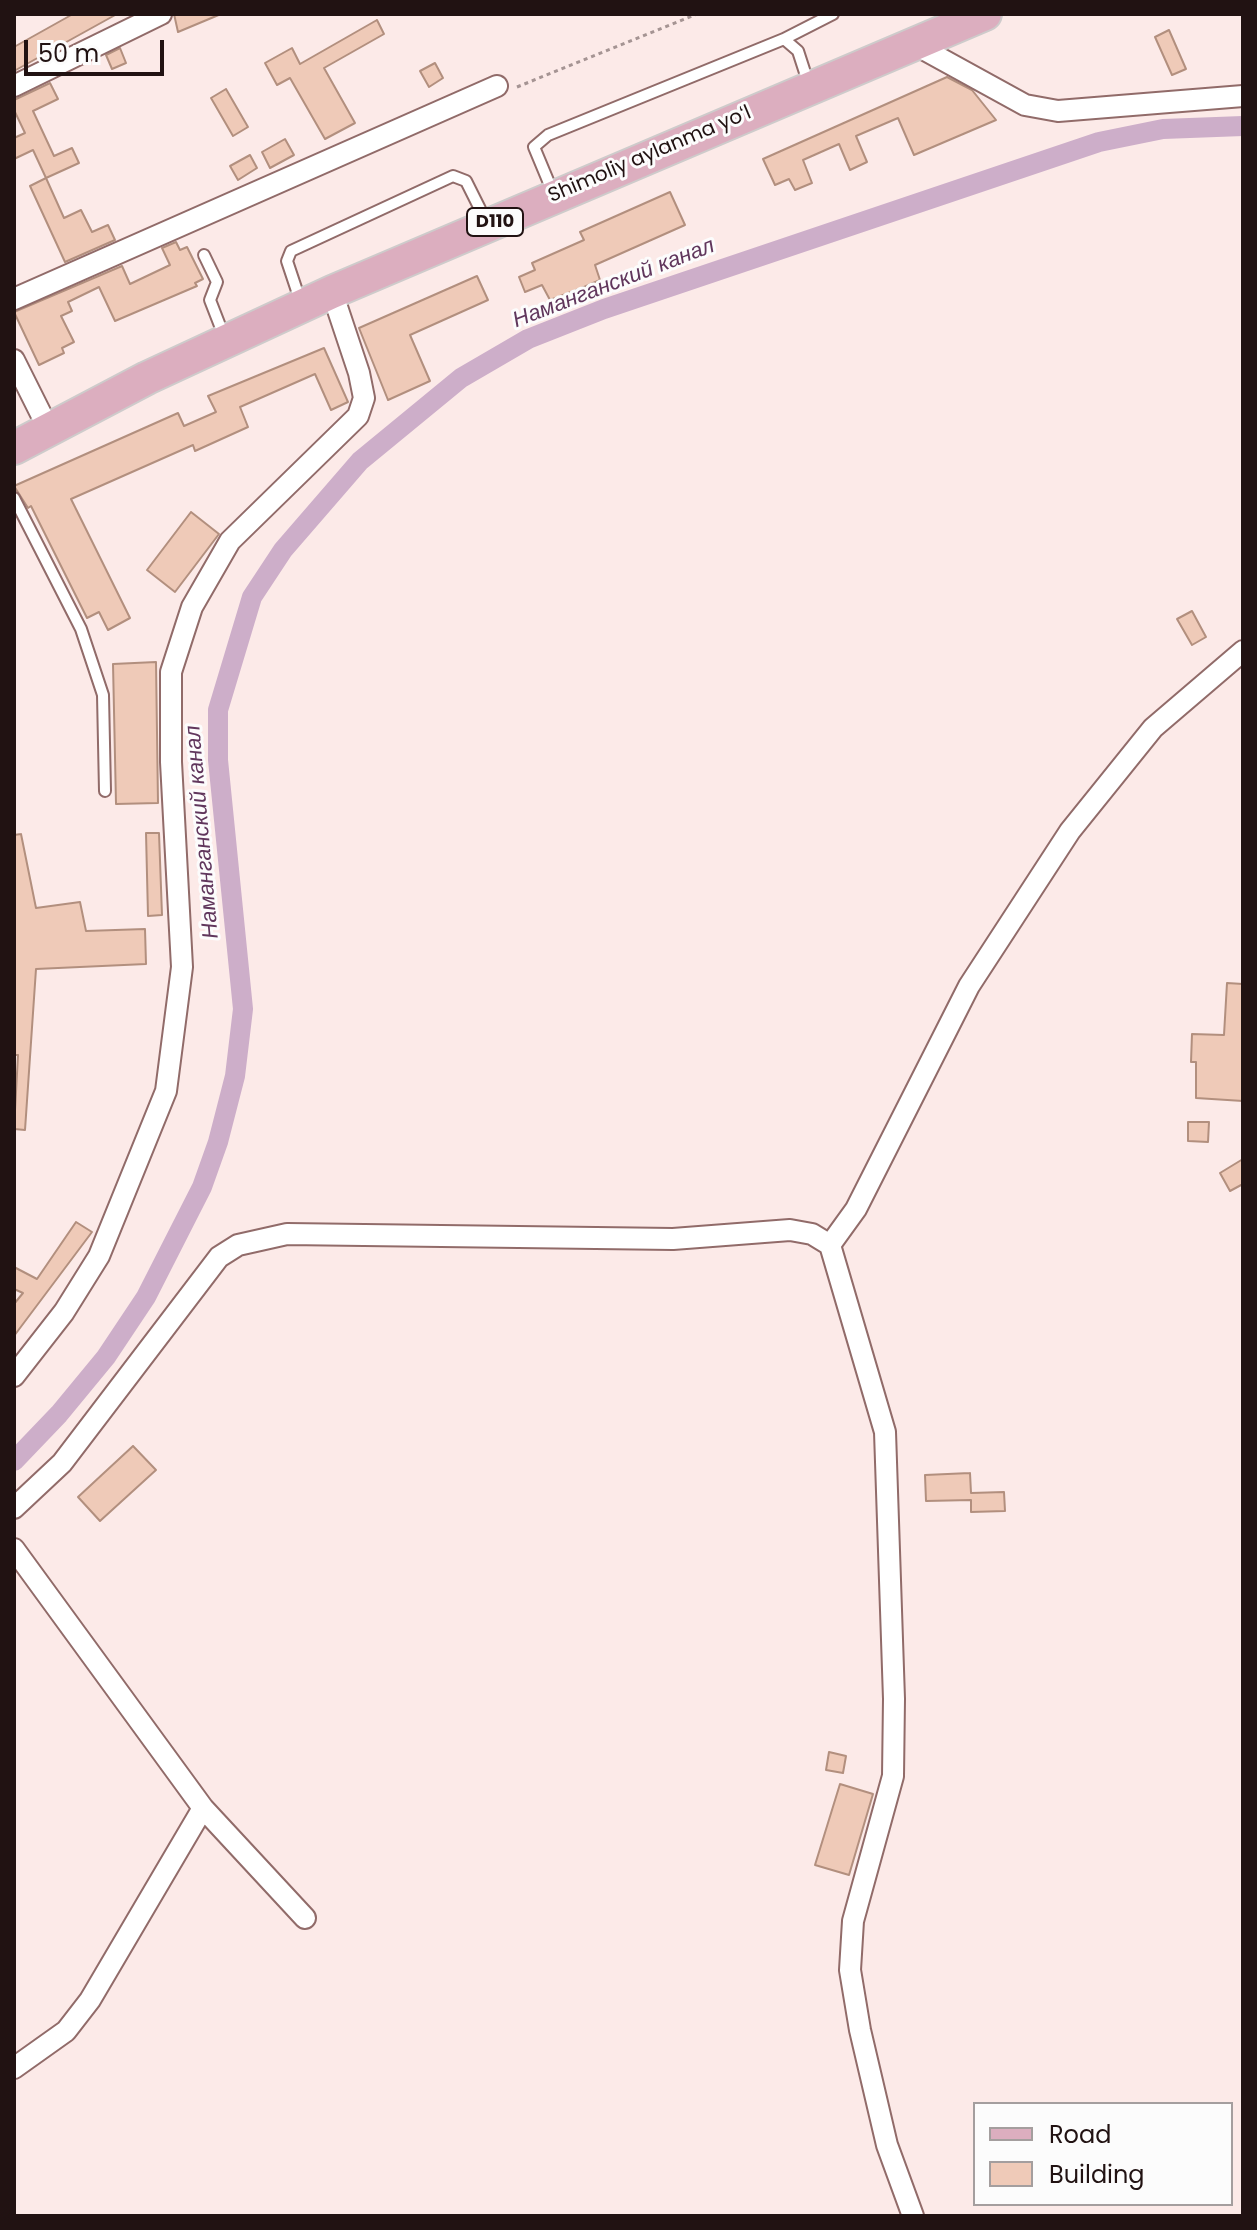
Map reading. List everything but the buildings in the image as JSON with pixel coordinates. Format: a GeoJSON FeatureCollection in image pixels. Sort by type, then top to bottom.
{"type":"FeatureCollection","features":[{"type":"Feature","properties":{"kind":"main road","name":"Shimoliy aylanma yoʻl"},"geometry":{"type":"LineString","coordinates":[[14,448],[48,428],[332,292],[985,14]]}},
{"type":"Feature","properties":{"kind":"street"},"geometry":{"type":"LineString","coordinates":[[14,86],[161,14]]}},
{"type":"Feature","properties":{"kind":"street"},"geometry":{"type":"LineString","coordinates":[[914,44],[1025,105],[1058,111],[1243,96]]}},
{"type":"Feature","properties":{"kind":"street"},"geometry":{"type":"LineString","coordinates":[[14,299],[497,86]]}},
{"type":"Feature","properties":{"kind":"street"},"geometry":{"type":"LineString","coordinates":[[14,1376],[64,1312],[99,1256],[166,1091],[182,967],[171,762],[171,672],[192,607],[230,541],[358,416],[364,398],[359,373],[332,292]]}},
{"type":"Feature","properties":{"kind":"street"},"geometry":{"type":"LineString","coordinates":[[14,360],[48,428]]}},
{"type":"Feature","properties":{"kind":"street"},"geometry":{"type":"LineString","coordinates":[[830,1245],[856,1209],[969,986],[1070,831],[1153,728],[1243,651]]}},
{"type":"Feature","properties":{"kind":"street"},"geometry":{"type":"LineString","coordinates":[[14,1508],[62,1463],[219,1257],[238,1245],[287,1234],[673,1239],[790,1230],[812,1234],[830,1245],[885,1432],[894,1699],[893,1776],[853,1921],[850,1970],[860,2030],[887,2145],[913,2216]]}},
{"type":"Feature","properties":{"kind":"street"},"geometry":{"type":"LineString","coordinates":[[14,1549],[203,1808],[305,1918]]}},
{"type":"Feature","properties":{"kind":"street"},"geometry":{"type":"LineString","coordinates":[[14,2068],[66,2031],[90,2000],[203,1808]]}},
{"type":"Feature","properties":{"kind":"lane"},"geometry":{"type":"LineString","coordinates":[[554,196],[534,147],[548,135],[784,39],[833,14]]}},
{"type":"Feature","properties":{"kind":"lane"},"geometry":{"type":"LineString","coordinates":[[784,39],[798,51],[810,87]]}},
{"type":"Feature","properties":{"kind":"lane"},"geometry":{"type":"LineString","coordinates":[[302,306],[287,261],[291,251],[453,176],[466,181],[487,225]]}},
{"type":"Feature","properties":{"kind":"lane"},"geometry":{"type":"LineString","coordinates":[[204,255],[217,282],[210,300],[226,342]]}},
{"type":"Feature","properties":{"kind":"lane"},"geometry":{"type":"LineString","coordinates":[[14,498],[81,629],[103,695],[105,791]]}},
{"type":"Feature","properties":{"kind":"path"},"geometry":{"type":"LineString","coordinates":[[497,86],[522,86],[697,14]]}},
{"type":"Feature","properties":{"kind":"waterway","name":"Наманганский канал"},"geometry":{"type":"LineString","coordinates":[[14,1461],[59,1414],[106,1357],[146,1297],[202,1187],[218,1142],[235,1076],[243,1009],[218,760],[218,710],[252,597],[283,550],[360,461],[461,378],[528,339],[604,309],[1099,142],[1163,129],[1243,126]]}}]}
